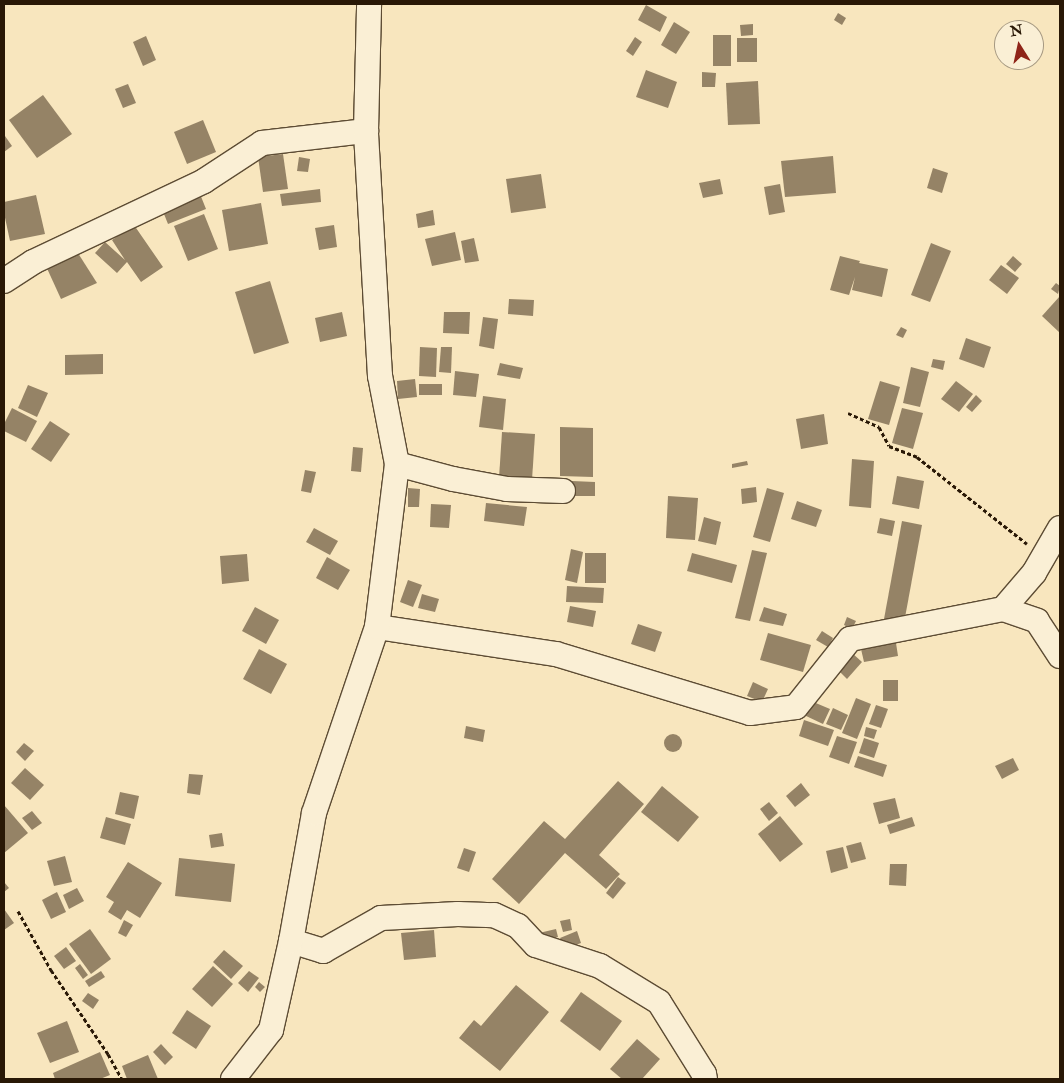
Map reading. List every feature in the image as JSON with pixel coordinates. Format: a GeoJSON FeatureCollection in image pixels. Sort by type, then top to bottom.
{"type":"FeatureCollection","features":[{"type":"Feature","properties":{"kind":"street"},"geometry":{"type":"LineString","coordinates":[[234,1079],[271,1030],[291,942],[314,813],[377,626],[397,464],[380,376],[366,131],[369,4]]}},
{"type":"Feature","properties":{"kind":"street"},"geometry":{"type":"LineString","coordinates":[[4,281],[33,262],[204,181],[262,143],[366,131]]}},
{"type":"Feature","properties":{"kind":"street"},"geometry":{"type":"LineString","coordinates":[[397,464],[453,479],[507,489],[563,490]]}},
{"type":"Feature","properties":{"kind":"street"},"geometry":{"type":"LineString","coordinates":[[1003,608],[1034,573],[1060,528]]}},
{"type":"Feature","properties":{"kind":"street"},"geometry":{"type":"LineString","coordinates":[[377,626],[556,654],[750,713],[796,707],[850,639],[909,629],[1003,608],[1037,621],[1060,656]]}},
{"type":"Feature","properties":{"kind":"street"},"geometry":{"type":"LineString","coordinates":[[291,942],[323,951],[381,918],[458,914],[494,915],[518,926],[536,945],[600,966],[659,1002],[705,1079]]}},
{"type":"Feature","properties":{"kind":"path"},"geometry":{"type":"LineString","coordinates":[[848,413],[878,427],[889,446],[917,457],[1006,529],[1044,556]]}},
{"type":"Feature","properties":{"kind":"path"},"geometry":{"type":"LineString","coordinates":[[18,911],[51,970],[108,1054],[122,1079]]}},
{"type":"Feature","properties":{"kind":"building"},"geometry":{"type":"Polygon","coordinates":[[[646,5],[667,17],[660,32],[638,20],[646,5]]]}},
{"type":"Feature","properties":{"kind":"building"},"geometry":{"type":"Polygon","coordinates":[[[838,13],[846,18],[842,25],[834,20],[838,13]]]}},
{"type":"Feature","properties":{"kind":"building"},"geometry":{"type":"Polygon","coordinates":[[[674,22],[690,32],[676,54],[661,45],[674,22]]]}},
{"type":"Feature","properties":{"kind":"building"},"geometry":{"type":"Polygon","coordinates":[[[753,24],[753,35],[741,36],[740,25],[753,24]]]}},
{"type":"Feature","properties":{"kind":"building"},"geometry":{"type":"Polygon","coordinates":[[[713,35],[731,35],[731,66],[713,66],[713,35]]]}},
{"type":"Feature","properties":{"kind":"building"},"geometry":{"type":"Polygon","coordinates":[[[146,36],[156,60],[143,66],[133,42],[146,36]]]}},
{"type":"Feature","properties":{"kind":"building"},"geometry":{"type":"Polygon","coordinates":[[[635,37],[642,42],[633,56],[626,51],[635,37]]]}},
{"type":"Feature","properties":{"kind":"building"},"geometry":{"type":"Polygon","coordinates":[[[737,38],[757,38],[757,62],[737,62],[737,38]]]}},
{"type":"Feature","properties":{"kind":"building"},"geometry":{"type":"Polygon","coordinates":[[[646,70],[677,82],[668,108],[636,97],[646,70]]]}},
{"type":"Feature","properties":{"kind":"building"},"geometry":{"type":"Polygon","coordinates":[[[702,72],[716,73],[715,87],[702,87],[702,72]]]}},
{"type":"Feature","properties":{"kind":"building"},"geometry":{"type":"Polygon","coordinates":[[[758,81],[760,124],[728,125],[726,83],[758,81]]]}},
{"type":"Feature","properties":{"kind":"building"},"geometry":{"type":"Polygon","coordinates":[[[128,84],[136,103],[123,108],[115,89],[128,84]]]}},
{"type":"Feature","properties":{"kind":"building"},"geometry":{"type":"Polygon","coordinates":[[[43,95],[72,134],[37,158],[9,120],[43,95]]]}},
{"type":"Feature","properties":{"kind":"building"},"geometry":{"type":"Polygon","coordinates":[[[203,120],[216,152],[187,164],[174,132],[203,120]]]}},
{"type":"Feature","properties":{"kind":"building"},"geometry":{"type":"Polygon","coordinates":[[[4,137],[12,146],[4,152],[4,137]]]}},
{"type":"Feature","properties":{"kind":"building"},"geometry":{"type":"Polygon","coordinates":[[[283,154],[288,189],[263,192],[258,157],[283,154]]]}},
{"type":"Feature","properties":{"kind":"building"},"geometry":{"type":"Polygon","coordinates":[[[833,156],[836,193],[785,197],[781,161],[833,156]]]}},
{"type":"Feature","properties":{"kind":"building"},"geometry":{"type":"Polygon","coordinates":[[[299,157],[310,159],[308,172],[297,171],[299,157]]]}},
{"type":"Feature","properties":{"kind":"building"},"geometry":{"type":"Polygon","coordinates":[[[933,168],[948,173],[942,193],[927,188],[933,168]]]}},
{"type":"Feature","properties":{"kind":"building"},"geometry":{"type":"Polygon","coordinates":[[[541,174],[546,208],[511,213],[506,179],[541,174]]]}},
{"type":"Feature","properties":{"kind":"building"},"geometry":{"type":"Polygon","coordinates":[[[720,179],[723,194],[703,198],[699,183],[720,179]]]}},
{"type":"Feature","properties":{"kind":"building"},"geometry":{"type":"Polygon","coordinates":[[[780,184],[785,212],[769,215],[764,187],[780,184]]]}},
{"type":"Feature","properties":{"kind":"building"},"geometry":{"type":"Polygon","coordinates":[[[320,189],[321,202],[282,206],[280,194],[320,189]]]}},
{"type":"Feature","properties":{"kind":"building"},"geometry":{"type":"Polygon","coordinates":[[[200,194],[206,209],[168,224],[162,209],[200,194]]]}},
{"type":"Feature","properties":{"kind":"building"},"geometry":{"type":"Polygon","coordinates":[[[36,195],[45,234],[10,241],[4,213],[4,202],[36,195]]]}},
{"type":"Feature","properties":{"kind":"building"},"geometry":{"type":"Polygon","coordinates":[[[261,203],[268,244],[229,251],[222,210],[261,203]]]}},
{"type":"Feature","properties":{"kind":"building"},"geometry":{"type":"Polygon","coordinates":[[[433,210],[435,225],[418,228],[416,214],[433,210]]]}},
{"type":"Feature","properties":{"kind":"building"},"geometry":{"type":"Polygon","coordinates":[[[204,214],[218,249],[188,261],[174,226],[204,214]]]}},
{"type":"Feature","properties":{"kind":"building"},"geometry":{"type":"Polygon","coordinates":[[[134,225],[163,267],[141,282],[127,262],[117,273],[95,253],[105,242],[125,260],[112,240],[134,225]]]}},
{"type":"Feature","properties":{"kind":"building"},"geometry":{"type":"Polygon","coordinates":[[[334,225],[337,247],[319,250],[315,228],[334,225]]]}},
{"type":"Feature","properties":{"kind":"building"},"geometry":{"type":"Polygon","coordinates":[[[455,232],[461,260],[432,266],[425,239],[455,232]]]}},
{"type":"Feature","properties":{"kind":"building"},"geometry":{"type":"Polygon","coordinates":[[[474,238],[479,261],[465,263],[461,241],[474,238]]]}},
{"type":"Feature","properties":{"kind":"building"},"geometry":{"type":"Polygon","coordinates":[[[931,243],[951,251],[930,302],[911,295],[931,243]]]}},
{"type":"Feature","properties":{"kind":"building"},"geometry":{"type":"Polygon","coordinates":[[[76,250],[97,283],[61,299],[45,264],[76,250]]]}},
{"type":"Feature","properties":{"kind":"building"},"geometry":{"type":"Polygon","coordinates":[[[840,256],[860,261],[859,263],[888,269],[882,297],[852,290],[855,277],[849,295],[830,290],[840,256]]]}},
{"type":"Feature","properties":{"kind":"building"},"geometry":{"type":"Polygon","coordinates":[[[1013,256],[1022,264],[1015,272],[1006,264],[1013,256]]]}},
{"type":"Feature","properties":{"kind":"building"},"geometry":{"type":"Polygon","coordinates":[[[1001,265],[1019,278],[1007,294],[989,280],[1001,265]]]}},
{"type":"Feature","properties":{"kind":"building"},"geometry":{"type":"Polygon","coordinates":[[[270,281],[289,343],[254,354],[235,292],[270,281]]]}},
{"type":"Feature","properties":{"kind":"building"},"geometry":{"type":"Polygon","coordinates":[[[1056,283],[1060,286],[1058,294],[1051,289],[1056,283]]]}},
{"type":"Feature","properties":{"kind":"building"},"geometry":{"type":"Polygon","coordinates":[[[1060,296],[1060,333],[1042,316],[1060,296]]]}},
{"type":"Feature","properties":{"kind":"building"},"geometry":{"type":"Polygon","coordinates":[[[509,299],[534,300],[533,316],[508,314],[509,299]]]}},
{"type":"Feature","properties":{"kind":"building"},"geometry":{"type":"Polygon","coordinates":[[[342,312],[347,336],[320,342],[315,318],[342,312]]]}},
{"type":"Feature","properties":{"kind":"building"},"geometry":{"type":"Polygon","coordinates":[[[444,312],[470,312],[469,334],[443,333],[444,312]]]}},
{"type":"Feature","properties":{"kind":"building"},"geometry":{"type":"Polygon","coordinates":[[[483,317],[498,319],[494,349],[479,346],[483,317]]]}},
{"type":"Feature","properties":{"kind":"building"},"geometry":{"type":"Polygon","coordinates":[[[901,327],[907,330],[903,338],[896,335],[901,327]]]}},
{"type":"Feature","properties":{"kind":"building"},"geometry":{"type":"Polygon","coordinates":[[[966,338],[991,347],[984,368],[959,359],[966,338]]]}},
{"type":"Feature","properties":{"kind":"building"},"geometry":{"type":"Polygon","coordinates":[[[420,347],[437,348],[436,377],[419,376],[420,347]]]}},
{"type":"Feature","properties":{"kind":"building"},"geometry":{"type":"Polygon","coordinates":[[[441,347],[452,347],[451,373],[439,372],[441,347]]]}},
{"type":"Feature","properties":{"kind":"building"},"geometry":{"type":"Polygon","coordinates":[[[103,354],[103,374],[65,375],[65,355],[103,354]]]}},
{"type":"Feature","properties":{"kind":"building"},"geometry":{"type":"Polygon","coordinates":[[[933,359],[945,361],[943,370],[931,367],[933,359]]]}},
{"type":"Feature","properties":{"kind":"building"},"geometry":{"type":"Polygon","coordinates":[[[500,363],[523,368],[520,379],[497,375],[500,363]]]}},
{"type":"Feature","properties":{"kind":"building"},"geometry":{"type":"Polygon","coordinates":[[[911,367],[929,372],[920,407],[903,403],[911,367]]]}},
{"type":"Feature","properties":{"kind":"building"},"geometry":{"type":"Polygon","coordinates":[[[455,371],[479,374],[476,397],[453,395],[455,371]]]}},
{"type":"Feature","properties":{"kind":"building"},"geometry":{"type":"Polygon","coordinates":[[[415,379],[417,397],[398,399],[397,381],[415,379]]]}},
{"type":"Feature","properties":{"kind":"building"},"geometry":{"type":"Polygon","coordinates":[[[880,381],[900,387],[889,425],[868,419],[880,381]]]}},
{"type":"Feature","properties":{"kind":"building"},"geometry":{"type":"Polygon","coordinates":[[[956,381],[973,394],[959,412],[941,399],[956,381]]]}},
{"type":"Feature","properties":{"kind":"building"},"geometry":{"type":"Polygon","coordinates":[[[419,384],[442,384],[442,395],[419,395],[419,384]]]}},
{"type":"Feature","properties":{"kind":"building"},"geometry":{"type":"Polygon","coordinates":[[[28,385],[48,393],[37,417],[18,408],[28,385]]]}},
{"type":"Feature","properties":{"kind":"building"},"geometry":{"type":"Polygon","coordinates":[[[976,395],[982,401],[972,412],[966,407],[976,395]]]}},
{"type":"Feature","properties":{"kind":"building"},"geometry":{"type":"Polygon","coordinates":[[[483,396],[506,399],[503,430],[479,427],[483,396]]]}},
{"type":"Feature","properties":{"kind":"building"},"geometry":{"type":"Polygon","coordinates":[[[12,408],[37,421],[26,442],[4,431],[4,424],[12,408]]]}},
{"type":"Feature","properties":{"kind":"building"},"geometry":{"type":"Polygon","coordinates":[[[902,408],[923,413],[913,449],[892,443],[902,408]]]}},
{"type":"Feature","properties":{"kind":"building"},"geometry":{"type":"Polygon","coordinates":[[[824,414],[828,444],[801,449],[796,419],[824,414]]]}},
{"type":"Feature","properties":{"kind":"building"},"geometry":{"type":"Polygon","coordinates":[[[50,421],[70,434],[51,462],[31,449],[50,421]]]}},
{"type":"Feature","properties":{"kind":"building"},"geometry":{"type":"Polygon","coordinates":[[[560,427],[593,428],[593,477],[560,476],[560,427]]]}},
{"type":"Feature","properties":{"kind":"building"},"geometry":{"type":"Polygon","coordinates":[[[502,432],[535,434],[532,480],[499,478],[502,432]]]}},
{"type":"Feature","properties":{"kind":"building"},"geometry":{"type":"Polygon","coordinates":[[[353,447],[363,448],[361,472],[351,471],[353,447]]]}},
{"type":"Feature","properties":{"kind":"building"},"geometry":{"type":"Polygon","coordinates":[[[852,459],[874,461],[871,508],[849,506],[852,459]]]}},
{"type":"Feature","properties":{"kind":"building"},"geometry":{"type":"Polygon","coordinates":[[[747,461],[748,465],[732,468],[732,464],[747,461]]]}},
{"type":"Feature","properties":{"kind":"building"},"geometry":{"type":"Polygon","coordinates":[[[305,470],[316,472],[311,493],[301,491],[305,470]]]}},
{"type":"Feature","properties":{"kind":"building"},"geometry":{"type":"Polygon","coordinates":[[[897,476],[924,481],[919,509],[892,504],[897,476]]]}},
{"type":"Feature","properties":{"kind":"building"},"geometry":{"type":"Polygon","coordinates":[[[572,481],[595,482],[595,496],[571,496],[572,481]]]}},
{"type":"Feature","properties":{"kind":"building"},"geometry":{"type":"Polygon","coordinates":[[[756,487],[757,502],[742,504],[741,489],[756,487]]]}},
{"type":"Feature","properties":{"kind":"building"},"geometry":{"type":"Polygon","coordinates":[[[408,488],[420,489],[419,507],[408,507],[408,488]]]}},
{"type":"Feature","properties":{"kind":"building"},"geometry":{"type":"Polygon","coordinates":[[[767,488],[784,493],[770,542],[753,537],[767,488]]]}},
{"type":"Feature","properties":{"kind":"building"},"geometry":{"type":"Polygon","coordinates":[[[668,496],[698,498],[695,540],[666,538],[668,496]]]}},
{"type":"Feature","properties":{"kind":"building"},"geometry":{"type":"Polygon","coordinates":[[[797,501],[822,510],[816,527],[791,519],[797,501]]]}},
{"type":"Feature","properties":{"kind":"building"},"geometry":{"type":"Polygon","coordinates":[[[486,503],[527,507],[524,526],[484,521],[486,503]]]}},
{"type":"Feature","properties":{"kind":"building"},"geometry":{"type":"Polygon","coordinates":[[[431,504],[451,505],[449,528],[430,527],[431,504]]]}},
{"type":"Feature","properties":{"kind":"building"},"geometry":{"type":"Polygon","coordinates":[[[704,517],[721,522],[716,545],[698,541],[704,517]]]}},
{"type":"Feature","properties":{"kind":"building"},"geometry":{"type":"Polygon","coordinates":[[[880,518],[895,521],[892,536],[877,533],[880,518]]]}},
{"type":"Feature","properties":{"kind":"building"},"geometry":{"type":"Polygon","coordinates":[[[902,521],[922,525],[904,623],[884,619],[902,521]]]}},
{"type":"Feature","properties":{"kind":"building"},"geometry":{"type":"Polygon","coordinates":[[[314,528],[338,541],[330,555],[306,542],[314,528]]]}},
{"type":"Feature","properties":{"kind":"building"},"geometry":{"type":"Polygon","coordinates":[[[571,549],[583,552],[577,583],[565,580],[571,549]]]}},
{"type":"Feature","properties":{"kind":"building"},"geometry":{"type":"Polygon","coordinates":[[[752,550],[767,553],[750,621],[735,618],[752,550]]]}},
{"type":"Feature","properties":{"kind":"building"},"geometry":{"type":"Polygon","coordinates":[[[585,553],[606,553],[606,583],[585,583],[585,553]]]}},
{"type":"Feature","properties":{"kind":"building"},"geometry":{"type":"Polygon","coordinates":[[[692,553],[737,565],[732,583],[687,571],[692,553]]]}},
{"type":"Feature","properties":{"kind":"building"},"geometry":{"type":"Polygon","coordinates":[[[247,554],[249,581],[222,584],[220,556],[247,554]]]}},
{"type":"Feature","properties":{"kind":"building"},"geometry":{"type":"Polygon","coordinates":[[[327,557],[350,570],[338,590],[316,578],[327,557]]]}},
{"type":"Feature","properties":{"kind":"building"},"geometry":{"type":"Polygon","coordinates":[[[408,580],[422,585],[413,607],[400,602],[408,580]]]}},
{"type":"Feature","properties":{"kind":"building"},"geometry":{"type":"Polygon","coordinates":[[[567,586],[604,588],[603,603],[566,602],[567,586]]]}},
{"type":"Feature","properties":{"kind":"building"},"geometry":{"type":"Polygon","coordinates":[[[422,594],[439,599],[435,612],[418,608],[422,594]]]}},
{"type":"Feature","properties":{"kind":"building"},"geometry":{"type":"Polygon","coordinates":[[[570,606],[596,611],[593,627],[567,622],[570,606]]]}},
{"type":"Feature","properties":{"kind":"building"},"geometry":{"type":"Polygon","coordinates":[[[255,607],[279,620],[266,644],[242,631],[255,607]]]}},
{"type":"Feature","properties":{"kind":"building"},"geometry":{"type":"Polygon","coordinates":[[[764,607],[787,614],[783,626],[759,621],[764,607]]]}},
{"type":"Feature","properties":{"kind":"building"},"geometry":{"type":"Polygon","coordinates":[[[847,617],[856,621],[852,629],[844,625],[847,617]]]}},
{"type":"Feature","properties":{"kind":"building"},"geometry":{"type":"Polygon","coordinates":[[[638,624],[662,632],[655,652],[631,644],[638,624]]]}},
{"type":"Feature","properties":{"kind":"building"},"geometry":{"type":"Polygon","coordinates":[[[822,631],[833,638],[828,647],[816,640],[822,631]]]}},
{"type":"Feature","properties":{"kind":"building"},"geometry":{"type":"Polygon","coordinates":[[[768,633],[811,645],[803,672],[760,660],[768,633]]]}},
{"type":"Feature","properties":{"kind":"building"},"geometry":{"type":"Polygon","coordinates":[[[896,643],[898,656],[864,662],[861,649],[896,643]]]}},
{"type":"Feature","properties":{"kind":"building"},"geometry":{"type":"Polygon","coordinates":[[[259,649],[287,664],[271,694],[243,679],[259,649]]]}},
{"type":"Feature","properties":{"kind":"building"},"geometry":{"type":"Polygon","coordinates":[[[852,653],[862,662],[847,679],[837,669],[852,653]]]}},
{"type":"Feature","properties":{"kind":"building"},"geometry":{"type":"Polygon","coordinates":[[[883,680],[898,680],[898,701],[883,701],[883,680]]]}},
{"type":"Feature","properties":{"kind":"building"},"geometry":{"type":"Polygon","coordinates":[[[753,682],[768,689],[762,702],[747,696],[753,682]]]}},
{"type":"Feature","properties":{"kind":"building"},"geometry":{"type":"Polygon","coordinates":[[[856,698],[871,704],[857,739],[842,733],[856,698]]]}},
{"type":"Feature","properties":{"kind":"building"},"geometry":{"type":"Polygon","coordinates":[[[811,701],[830,709],[823,724],[804,715],[811,701]]]}},
{"type":"Feature","properties":{"kind":"building"},"geometry":{"type":"Polygon","coordinates":[[[876,705],[888,709],[881,728],[869,724],[876,705]]]}},
{"type":"Feature","properties":{"kind":"building"},"geometry":{"type":"Polygon","coordinates":[[[833,708],[848,715],[841,730],[826,724],[833,708]]]}},
{"type":"Feature","properties":{"kind":"building"},"geometry":{"type":"Polygon","coordinates":[[[804,720],[834,730],[828,746],[799,736],[804,720]]]}},
{"type":"Feature","properties":{"kind":"building"},"geometry":{"type":"Polygon","coordinates":[[[466,726],[485,730],[483,742],[464,738],[466,726]]]}},
{"type":"Feature","properties":{"kind":"building"},"geometry":{"type":"Polygon","coordinates":[[[866,727],[877,730],[874,739],[864,736],[866,727]]]}},
{"type":"Feature","properties":{"kind":"building"},"geometry":{"type":"Polygon","coordinates":[[[669,734],[677,734],[682,739],[680,750],[669,752],[664,747],[664,739],[669,734]]]}},
{"type":"Feature","properties":{"kind":"building"},"geometry":{"type":"Polygon","coordinates":[[[837,736],[857,742],[849,764],[829,757],[837,736]]]}},
{"type":"Feature","properties":{"kind":"building"},"geometry":{"type":"Polygon","coordinates":[[[864,738],[879,743],[874,758],[859,753],[864,738]]]}},
{"type":"Feature","properties":{"kind":"building"},"geometry":{"type":"Polygon","coordinates":[[[24,743],[34,751],[25,761],[16,752],[24,743]]]}},
{"type":"Feature","properties":{"kind":"building"},"geometry":{"type":"Polygon","coordinates":[[[858,756],[887,765],[883,777],[854,767],[858,756]]]}},
{"type":"Feature","properties":{"kind":"building"},"geometry":{"type":"Polygon","coordinates":[[[1013,758],[1019,770],[1002,779],[995,766],[1013,758]]]}},
{"type":"Feature","properties":{"kind":"building"},"geometry":{"type":"Polygon","coordinates":[[[25,768],[44,785],[30,800],[11,783],[25,768]]]}},
{"type":"Feature","properties":{"kind":"building"},"geometry":{"type":"Polygon","coordinates":[[[189,774],[203,775],[200,795],[187,793],[189,774]]]}},
{"type":"Feature","properties":{"kind":"building"},"geometry":{"type":"Polygon","coordinates":[[[618,781],[644,804],[599,855],[620,874],[606,889],[565,853],[519,904],[492,879],[544,821],[565,839],[618,781]]]}},
{"type":"Feature","properties":{"kind":"building"},"geometry":{"type":"Polygon","coordinates":[[[801,783],[810,795],[795,807],[786,796],[801,783]]]}},
{"type":"Feature","properties":{"kind":"building"},"geometry":{"type":"Polygon","coordinates":[[[662,786],[699,817],[678,842],[641,812],[662,786]]]}},
{"type":"Feature","properties":{"kind":"building"},"geometry":{"type":"Polygon","coordinates":[[[120,792],[139,796],[134,819],[115,814],[120,792]]]}},
{"type":"Feature","properties":{"kind":"building"},"geometry":{"type":"Polygon","coordinates":[[[895,798],[900,818],[879,824],[873,803],[895,798]]]}},
{"type":"Feature","properties":{"kind":"building"},"geometry":{"type":"Polygon","coordinates":[[[769,802],[778,813],[769,821],[760,809],[769,802]]]}},
{"type":"Feature","properties":{"kind":"building"},"geometry":{"type":"Polygon","coordinates":[[[4,805],[28,833],[4,853],[4,805]]]}},
{"type":"Feature","properties":{"kind":"building"},"geometry":{"type":"Polygon","coordinates":[[[32,811],[42,823],[32,830],[22,818],[32,811]]]}},
{"type":"Feature","properties":{"kind":"building"},"geometry":{"type":"Polygon","coordinates":[[[780,816],[803,844],[780,862],[758,834],[780,816]]]}},
{"type":"Feature","properties":{"kind":"building"},"geometry":{"type":"Polygon","coordinates":[[[106,817],[131,824],[125,845],[100,838],[106,817]]]}},
{"type":"Feature","properties":{"kind":"building"},"geometry":{"type":"Polygon","coordinates":[[[912,817],[915,826],[890,834],[887,825],[912,817]]]}},
{"type":"Feature","properties":{"kind":"building"},"geometry":{"type":"Polygon","coordinates":[[[222,833],[224,846],[211,848],[209,835],[222,833]]]}},
{"type":"Feature","properties":{"kind":"building"},"geometry":{"type":"Polygon","coordinates":[[[861,842],[866,859],[851,863],[846,846],[861,842]]]}},
{"type":"Feature","properties":{"kind":"building"},"geometry":{"type":"Polygon","coordinates":[[[843,847],[848,868],[831,873],[826,851],[843,847]]]}},
{"type":"Feature","properties":{"kind":"building"},"geometry":{"type":"Polygon","coordinates":[[[464,848],[476,852],[469,872],[457,868],[464,848]]]}},
{"type":"Feature","properties":{"kind":"building"},"geometry":{"type":"Polygon","coordinates":[[[65,856],[72,882],[54,886],[47,861],[65,856]]]}},
{"type":"Feature","properties":{"kind":"building"},"geometry":{"type":"Polygon","coordinates":[[[179,858],[235,864],[231,902],[175,896],[179,858]]]}},
{"type":"Feature","properties":{"kind":"building"},"geometry":{"type":"Polygon","coordinates":[[[128,862],[162,883],[140,918],[127,910],[121,920],[108,912],[114,902],[106,897],[128,862]]]}},
{"type":"Feature","properties":{"kind":"building"},"geometry":{"type":"Polygon","coordinates":[[[890,864],[907,864],[906,886],[889,885],[890,864]]]}},
{"type":"Feature","properties":{"kind":"building"},"geometry":{"type":"Polygon","coordinates":[[[618,877],[626,883],[613,899],[606,893],[618,877]]]}},
{"type":"Feature","properties":{"kind":"building"},"geometry":{"type":"Polygon","coordinates":[[[4,882],[9,888],[4,892],[4,882]]]}},
{"type":"Feature","properties":{"kind":"building"},"geometry":{"type":"Polygon","coordinates":[[[77,888],[84,901],[69,909],[63,895],[77,888]]]}},
{"type":"Feature","properties":{"kind":"building"},"geometry":{"type":"Polygon","coordinates":[[[57,892],[66,912],[51,919],[42,900],[57,892]]]}},
{"type":"Feature","properties":{"kind":"building"},"geometry":{"type":"Polygon","coordinates":[[[4,909],[14,923],[4,930],[4,909]]]}},
{"type":"Feature","properties":{"kind":"building"},"geometry":{"type":"Polygon","coordinates":[[[570,919],[572,930],[563,932],[560,921],[570,919]]]}},
{"type":"Feature","properties":{"kind":"building"},"geometry":{"type":"Polygon","coordinates":[[[124,920],[133,925],[126,937],[118,933],[124,920]]]}},
{"type":"Feature","properties":{"kind":"building"},"geometry":{"type":"Polygon","coordinates":[[[90,929],[111,959],[91,974],[69,944],[90,929]]]}},
{"type":"Feature","properties":{"kind":"building"},"geometry":{"type":"Polygon","coordinates":[[[556,929],[558,937],[541,941],[539,933],[556,929]]]}},
{"type":"Feature","properties":{"kind":"building"},"geometry":{"type":"Polygon","coordinates":[[[434,930],[436,957],[404,960],[401,933],[434,930]]]}},
{"type":"Feature","properties":{"kind":"building"},"geometry":{"type":"Polygon","coordinates":[[[577,931],[581,943],[565,949],[560,938],[577,931]]]}},
{"type":"Feature","properties":{"kind":"building"},"geometry":{"type":"Polygon","coordinates":[[[66,947],[76,961],[64,969],[54,956],[66,947]]]}},
{"type":"Feature","properties":{"kind":"building"},"geometry":{"type":"Polygon","coordinates":[[[224,950],[243,966],[231,979],[213,962],[224,950]]]}},
{"type":"Feature","properties":{"kind":"building"},"geometry":{"type":"Polygon","coordinates":[[[80,964],[88,975],[83,979],[75,968],[80,964]]]}},
{"type":"Feature","properties":{"kind":"building"},"geometry":{"type":"Polygon","coordinates":[[[213,966],[233,984],[212,1007],[192,989],[213,966]]]}},
{"type":"Feature","properties":{"kind":"building"},"geometry":{"type":"Polygon","coordinates":[[[101,971],[105,977],[89,987],[85,981],[101,971]]]}},
{"type":"Feature","properties":{"kind":"building"},"geometry":{"type":"Polygon","coordinates":[[[249,971],[259,978],[248,992],[238,983],[249,971]]]}},
{"type":"Feature","properties":{"kind":"building"},"geometry":{"type":"Polygon","coordinates":[[[259,982],[265,987],[260,992],[255,987],[259,982]]]}},
{"type":"Feature","properties":{"kind":"building"},"geometry":{"type":"Polygon","coordinates":[[[516,985],[549,1012],[500,1071],[459,1038],[474,1020],[481,1026],[516,985]]]}},
{"type":"Feature","properties":{"kind":"building"},"geometry":{"type":"Polygon","coordinates":[[[581,992],[622,1021],[600,1051],[560,1021],[581,992]]]}},
{"type":"Feature","properties":{"kind":"building"},"geometry":{"type":"Polygon","coordinates":[[[88,993],[99,1000],[93,1009],[82,1001],[88,993]]]}},
{"type":"Feature","properties":{"kind":"building"},"geometry":{"type":"Polygon","coordinates":[[[187,1010],[211,1026],[196,1049],[172,1033],[187,1010]]]}},
{"type":"Feature","properties":{"kind":"building"},"geometry":{"type":"Polygon","coordinates":[[[67,1021],[79,1052],[50,1063],[37,1033],[67,1021]]]}},
{"type":"Feature","properties":{"kind":"building"},"geometry":{"type":"Polygon","coordinates":[[[637,1039],[660,1059],[642,1079],[622,1079],[610,1069],[637,1039]]]}},
{"type":"Feature","properties":{"kind":"building"},"geometry":{"type":"Polygon","coordinates":[[[161,1044],[173,1057],[165,1065],[153,1052],[161,1044]]]}},
{"type":"Feature","properties":{"kind":"building"},"geometry":{"type":"Polygon","coordinates":[[[100,1052],[110,1075],[100,1079],[55,1079],[53,1073],[100,1052]]]}},
{"type":"Feature","properties":{"kind":"building"},"geometry":{"type":"Polygon","coordinates":[[[148,1055],[158,1079],[127,1079],[122,1066],[148,1055]]]}}]}
